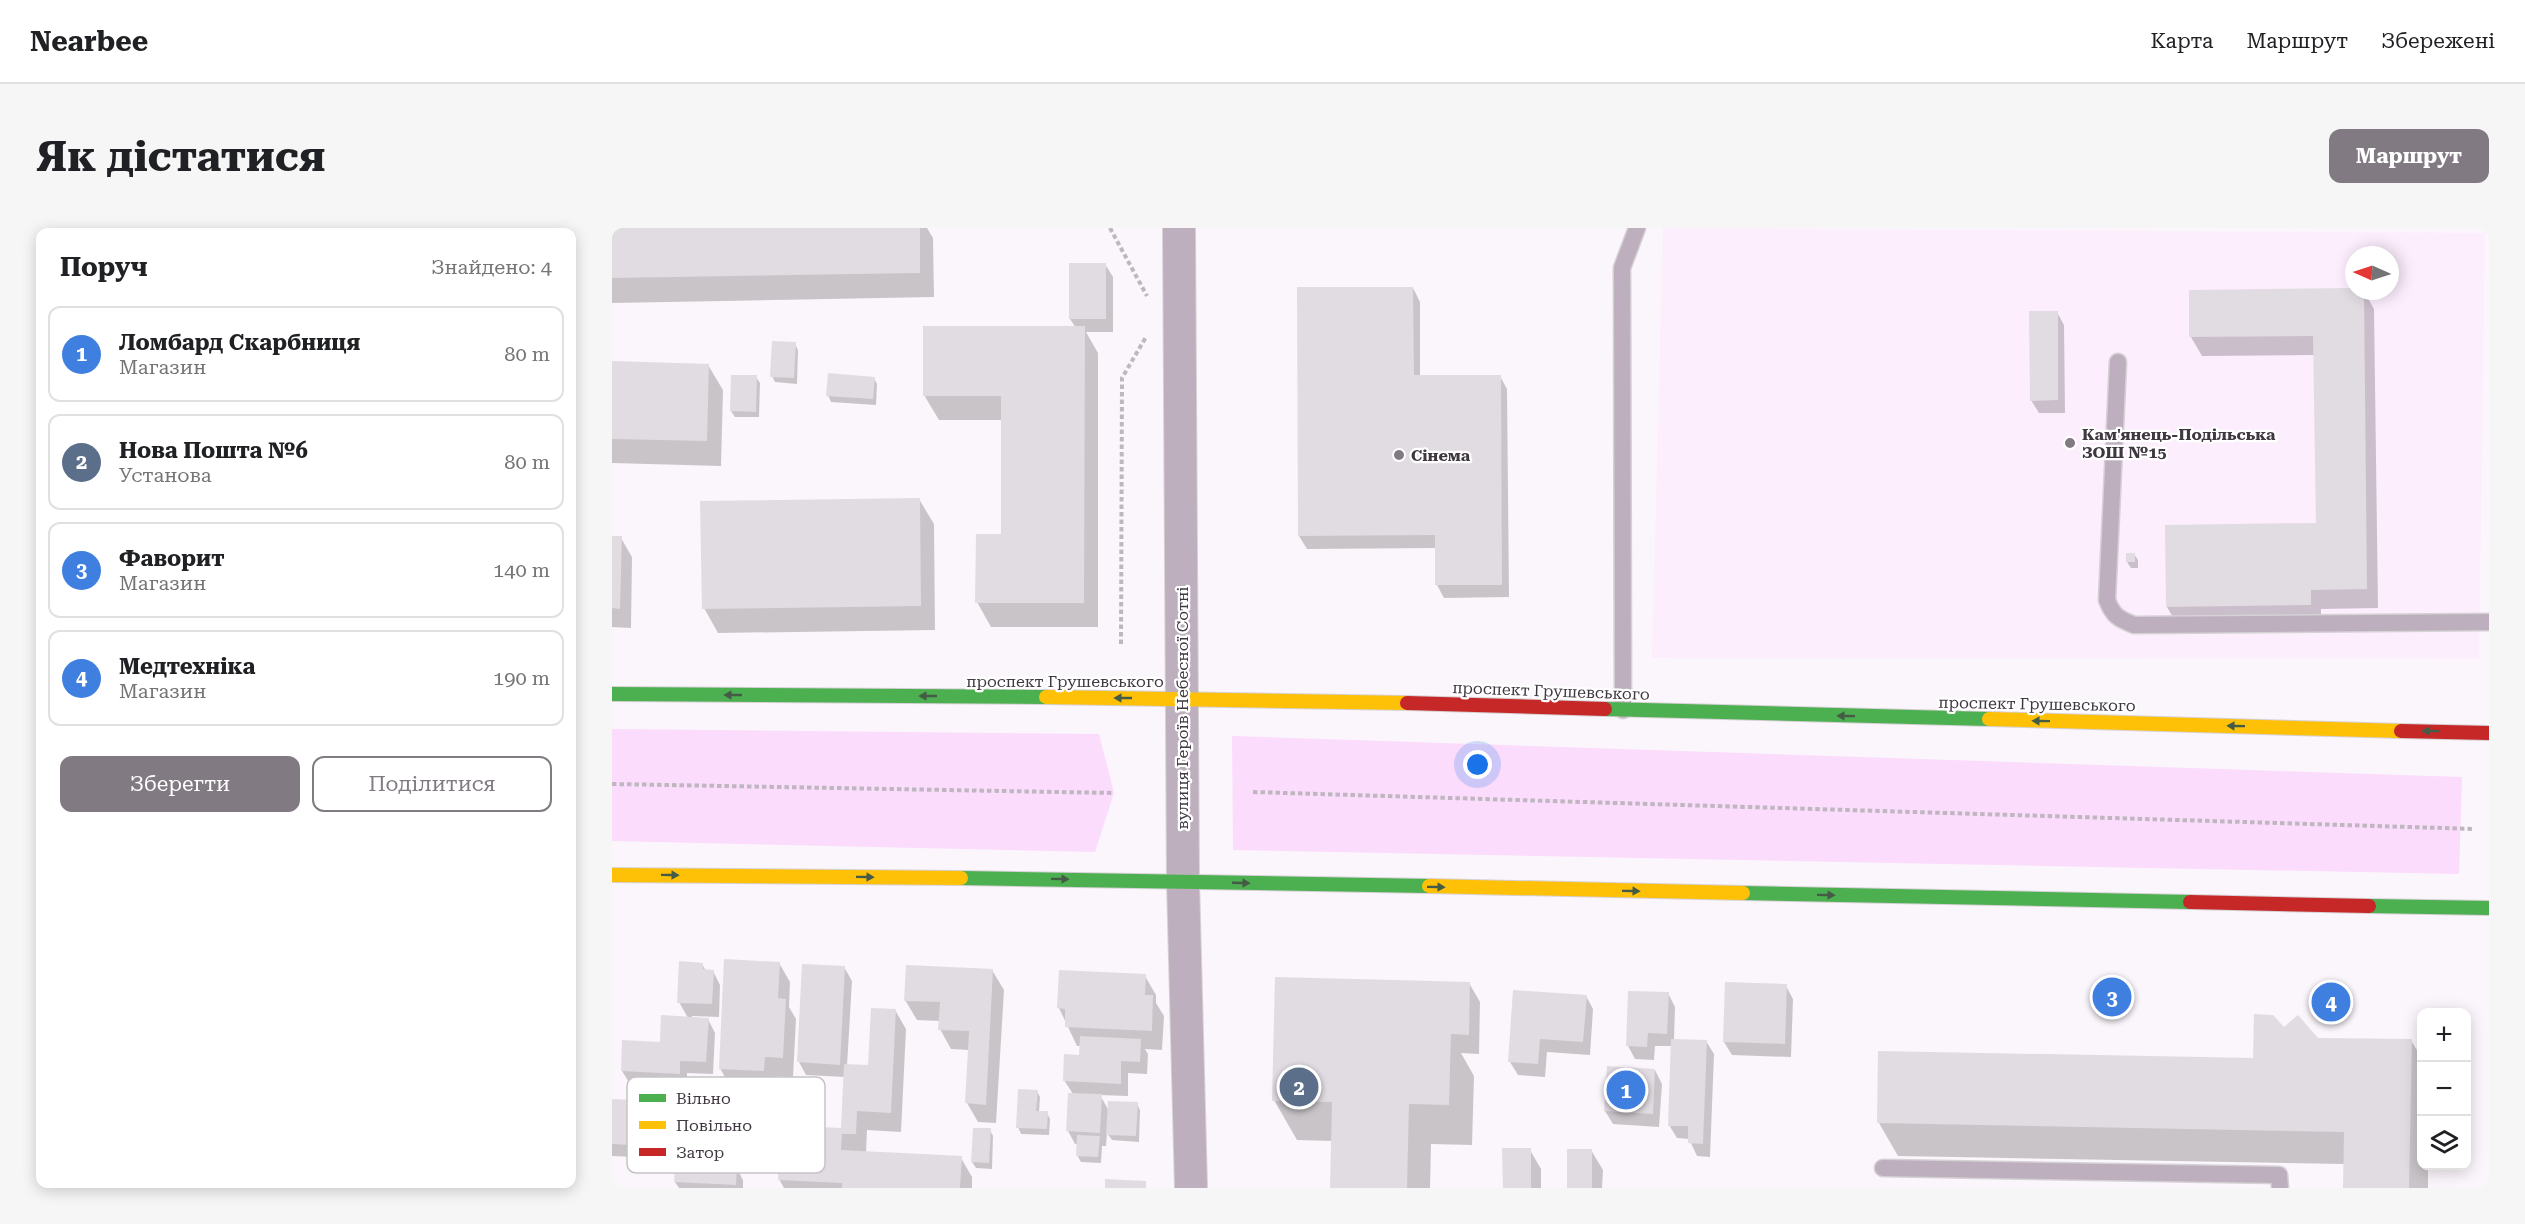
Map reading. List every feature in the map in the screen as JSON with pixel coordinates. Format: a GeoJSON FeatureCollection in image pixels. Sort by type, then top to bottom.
{"type":"FeatureCollection","features":[{"type":"Feature","properties":{"kind":"main road","name":"проспект Грушевського"},"geometry":{"type":"LineString","coordinates":[[612,694],[1182,698],[2489,733]]}},
{"type":"Feature","properties":{"kind":"main road"},"geometry":{"type":"LineString","coordinates":[[612,875],[1183,882],[2489,909]]}},
{"type":"Feature","properties":{"kind":"street","name":"вулиця Героїв Небесної Сотні"},"geometry":{"type":"LineString","coordinates":[[1179,228],[1183,882],[1191,1188]]}},
{"type":"Feature","properties":{"kind":"lane"},"geometry":{"type":"LineString","coordinates":[[1623,710],[1622,268],[1637,228]]}},
{"type":"Feature","properties":{"kind":"lane"},"geometry":{"type":"LineString","coordinates":[[2118,362],[2107,600],[2111,612],[2118,619],[2134,625],[2489,622]]}},
{"type":"Feature","properties":{"kind":"lane"},"geometry":{"type":"LineString","coordinates":[[1883,1168],[2279,1175],[2280,1188]]}},
{"type":"Feature","properties":{"kind":"path"},"geometry":{"type":"LineString","coordinates":[[1110,228],[1147,297]]}},
{"type":"Feature","properties":{"kind":"path"},"geometry":{"type":"LineString","coordinates":[[1120,644],[1122,378],[1152,327]]}},
{"type":"Feature","properties":{"kind":"path"},"geometry":{"type":"LineString","coordinates":[[612,784],[1114,793]]}},
{"type":"Feature","properties":{"kind":"path"},"geometry":{"type":"LineString","coordinates":[[1253,792],[2475,829]]}},
{"type":"Feature","properties":{"kind":"shaded area","name":"Кам'янець-Подільська ЗОШ №15"},"geometry":{"type":"Polygon","coordinates":[[[1663,228],[2485,233],[2479,659],[1652,658],[1663,228]]]}},
{"type":"Feature","properties":{"kind":"shaded area"},"geometry":{"type":"Polygon","coordinates":[[[612,729],[1099,734],[1114,793],[1095,852],[612,841],[612,729]]]}},
{"type":"Feature","properties":{"kind":"shaded area"},"geometry":{"type":"Polygon","coordinates":[[[1232,736],[2462,777],[2459,874],[1233,850],[1232,736]]]}},
{"type":"Feature","properties":{"kind":"building"},"geometry":{"type":"Polygon","coordinates":[[[612,228],[920,228],[920,273],[612,278],[612,228]]]}},
{"type":"Feature","properties":{"kind":"building"},"geometry":{"type":"Polygon","coordinates":[[[1069,263],[1106,263],[1106,319],[1069,319],[1069,263]]]}},
{"type":"Feature","properties":{"kind":"building","name":"Сінема"},"geometry":{"type":"Polygon","coordinates":[[[1297,287],[1413,287],[1414,375],[1501,375],[1502,585],[1435,585],[1435,535],[1298,536],[1297,287]]]}},
{"type":"Feature","properties":{"kind":"building"},"geometry":{"type":"Polygon","coordinates":[[[2345,288],[2345,300],[2364,300],[2367,589],[2311,590],[2311,605],[2166,607],[2165,525],[2316,523],[2313,336],[2189,337],[2189,290],[2345,288]]]}},
{"type":"Feature","properties":{"kind":"building"},"geometry":{"type":"Polygon","coordinates":[[[2029,311],[2058,311],[2058,400],[2030,401],[2029,311]]]}},
{"type":"Feature","properties":{"kind":"building"},"geometry":{"type":"Polygon","coordinates":[[[923,326],[1085,326],[1084,603],[975,603],[976,534],[1001,534],[1001,396],[923,396],[923,326]]]}},
{"type":"Feature","properties":{"kind":"building"},"geometry":{"type":"Polygon","coordinates":[[[772,341],[796,342],[794,378],[770,377],[772,341]]]}},
{"type":"Feature","properties":{"kind":"building"},"geometry":{"type":"Polygon","coordinates":[[[612,361],[709,364],[707,441],[612,439],[612,361]]]}},
{"type":"Feature","properties":{"kind":"building"},"geometry":{"type":"Polygon","coordinates":[[[828,373],[875,377],[873,399],[826,396],[828,373]]]}},
{"type":"Feature","properties":{"kind":"building"},"geometry":{"type":"Polygon","coordinates":[[[731,375],[757,375],[756,412],[730,411],[731,375]]]}},
{"type":"Feature","properties":{"kind":"building"},"geometry":{"type":"Polygon","coordinates":[[[920,498],[921,606],[702,609],[700,501],[920,498]]]}},
{"type":"Feature","properties":{"kind":"building"},"geometry":{"type":"Polygon","coordinates":[[[612,536],[622,536],[620,609],[612,608],[612,536]]]}},
{"type":"Feature","properties":{"kind":"building"},"geometry":{"type":"Polygon","coordinates":[[[2126,553],[2135,553],[2135,562],[2126,562],[2126,553]]]}},
{"type":"Feature","properties":{"kind":"building"},"geometry":{"type":"Polygon","coordinates":[[[724,959],[780,962],[778,998],[786,999],[783,1058],[765,1057],[764,1071],[719,1069],[724,959]]]}},
{"type":"Feature","properties":{"kind":"building"},"geometry":{"type":"Polygon","coordinates":[[[679,961],[703,963],[703,969],[714,970],[712,1004],[677,1003],[679,961]]]}},
{"type":"Feature","properties":{"kind":"building"},"geometry":{"type":"Polygon","coordinates":[[[802,964],[845,966],[840,1065],[797,1062],[802,964]]]}},
{"type":"Feature","properties":{"kind":"building"},"geometry":{"type":"Polygon","coordinates":[[[906,965],[993,969],[986,1105],[965,1103],[969,1031],[938,1030],[940,1002],[904,1001],[906,965]]]}},
{"type":"Feature","properties":{"kind":"building"},"geometry":{"type":"Polygon","coordinates":[[[1059,970],[1146,974],[1145,995],[1153,995],[1152,1031],[1065,1027],[1065,1009],[1057,1008],[1059,970]]]}},
{"type":"Feature","properties":{"kind":"building"},"geometry":{"type":"Polygon","coordinates":[[[1275,977],[1470,982],[1469,1035],[1451,1034],[1449,1105],[1409,1104],[1407,1188],[1330,1188],[1332,1102],[1272,1101],[1275,977]]]}},
{"type":"Feature","properties":{"kind":"building"},"geometry":{"type":"Polygon","coordinates":[[[1725,982],[1787,984],[1785,1044],[1723,1042],[1725,982]]]}},
{"type":"Feature","properties":{"kind":"building"},"geometry":{"type":"Polygon","coordinates":[[[1513,990],[1587,995],[1583,1042],[1540,1039],[1538,1064],[1508,1062],[1513,990]]]}},
{"type":"Feature","properties":{"kind":"building"},"geometry":{"type":"Polygon","coordinates":[[[1628,991],[1669,992],[1667,1034],[1648,1033],[1647,1047],[1626,1046],[1628,991]]]}},
{"type":"Feature","properties":{"kind":"building"},"geometry":{"type":"Polygon","coordinates":[[[871,1008],[896,1009],[891,1113],[857,1111],[856,1134],[842,1134],[841,1150],[962,1156],[960,1188],[842,1188],[842,1183],[778,1180],[778,1173],[825,1173],[825,1127],[841,1128],[844,1064],[868,1065],[871,1008]]]}},
{"type":"Feature","properties":{"kind":"building"},"geometry":{"type":"Polygon","coordinates":[[[2254,1014],[2273,1015],[2284,1027],[2298,1015],[2318,1038],[2412,1039],[2409,1188],[2343,1188],[2344,1132],[1877,1123],[1878,1051],[2253,1058],[2254,1014]]]}},
{"type":"Feature","properties":{"kind":"building"},"geometry":{"type":"Polygon","coordinates":[[[661,1015],[709,1018],[706,1062],[680,1061],[680,1074],[621,1071],[622,1040],[660,1042],[661,1015]]]}},
{"type":"Feature","properties":{"kind":"building"},"geometry":{"type":"Polygon","coordinates":[[[1080,1036],[1141,1039],[1140,1062],[1121,1061],[1121,1084],[1063,1081],[1064,1054],[1079,1055],[1080,1036]]]}},
{"type":"Feature","properties":{"kind":"building"},"geometry":{"type":"Polygon","coordinates":[[[1671,1039],[1707,1040],[1703,1144],[1688,1143],[1688,1126],[1668,1126],[1671,1039]]]}},
{"type":"Feature","properties":{"kind":"building"},"geometry":{"type":"Polygon","coordinates":[[[1607,1066],[1655,1069],[1653,1114],[1604,1111],[1607,1066]]]}},
{"type":"Feature","properties":{"kind":"building"},"geometry":{"type":"Polygon","coordinates":[[[1018,1089],[1038,1090],[1036,1111],[1048,1111],[1047,1129],[1016,1128],[1018,1089]]]}},
{"type":"Feature","properties":{"kind":"building"},"geometry":{"type":"Polygon","coordinates":[[[1068,1093],[1102,1094],[1100,1133],[1066,1131],[1068,1093]]]}},
{"type":"Feature","properties":{"kind":"building"},"geometry":{"type":"Polygon","coordinates":[[[612,1099],[627,1100],[627,1145],[612,1144],[612,1099]]]}},
{"type":"Feature","properties":{"kind":"building"},"geometry":{"type":"Polygon","coordinates":[[[1108,1101],[1138,1102],[1136,1136],[1106,1135],[1108,1101]]]}},
{"type":"Feature","properties":{"kind":"building"},"geometry":{"type":"Polygon","coordinates":[[[973,1128],[991,1128],[989,1163],[971,1162],[973,1128]]]}},
{"type":"Feature","properties":{"kind":"building"},"geometry":{"type":"Polygon","coordinates":[[[1077,1135],[1100,1136],[1098,1157],[1076,1156],[1077,1135]]]}},
{"type":"Feature","properties":{"kind":"building"},"geometry":{"type":"Polygon","coordinates":[[[1502,1148],[1531,1148],[1531,1188],[1503,1188],[1502,1148]]]}},
{"type":"Feature","properties":{"kind":"building"},"geometry":{"type":"Polygon","coordinates":[[[1567,1149],[1592,1149],[1592,1188],[1567,1188],[1567,1149]]]}},
{"type":"Feature","properties":{"kind":"building"},"geometry":{"type":"Polygon","coordinates":[[[674,1173],[737,1173],[736,1185],[674,1182],[674,1173]]]}},
{"type":"Feature","properties":{"kind":"building"},"geometry":{"type":"Polygon","coordinates":[[[1105,1179],[1146,1181],[1146,1188],[1105,1188],[1105,1179]]]}},
{"type":"Feature","properties":{"kind":"traffic: fast"},"geometry":{"type":"LineString","coordinates":[[612,694],[1046,697]]}},
{"type":"Feature","properties":{"kind":"traffic: fast"},"geometry":{"type":"LineString","coordinates":[[1605,709],[1989,719]]}},
{"type":"Feature","properties":{"kind":"traffic: fast"},"geometry":{"type":"LineString","coordinates":[[961,878],[1429,886]]}},
{"type":"Feature","properties":{"kind":"traffic: fast"},"geometry":{"type":"LineString","coordinates":[[1743,893],[2190,902]]}},
{"type":"Feature","properties":{"kind":"traffic: fast"},"geometry":{"type":"LineString","coordinates":[[2369,906],[2489,908]]}},
{"type":"Feature","properties":{"kind":"traffic: slow"},"geometry":{"type":"LineString","coordinates":[[1046,697],[1407,703]]}},
{"type":"Feature","properties":{"kind":"traffic: slow"},"geometry":{"type":"LineString","coordinates":[[1989,719],[2401,731]]}},
{"type":"Feature","properties":{"kind":"traffic: slow"},"geometry":{"type":"LineString","coordinates":[[612,875],[961,878]]}},
{"type":"Feature","properties":{"kind":"traffic: slow"},"geometry":{"type":"LineString","coordinates":[[1429,886],[1743,893]]}},
{"type":"Feature","properties":{"kind":"traffic: jam"},"geometry":{"type":"LineString","coordinates":[[1407,703],[1605,709]]}},
{"type":"Feature","properties":{"kind":"traffic: jam"},"geometry":{"type":"LineString","coordinates":[[2401,731],[2489,733]]}},
{"type":"Feature","properties":{"kind":"traffic: jam"},"geometry":{"type":"LineString","coordinates":[[2190,902],[2369,906]]}},
{"type":"Feature","properties":{"kind":"place","name":"Кам'янець-Подільська ЗОШ №15"},"geometry":{"type":"Point","coordinates":[2070,443]}},
{"type":"Feature","properties":{"kind":"place","name":"Сінема"},"geometry":{"type":"Point","coordinates":[1399,455]}},
{"type":"Feature","properties":{"kind":"place","name":"Фаворит"},"geometry":{"type":"Point","coordinates":[2112,997]}},
{"type":"Feature","properties":{"kind":"place","name":"Медтехніка"},"geometry":{"type":"Point","coordinates":[2331,1002]}},
{"type":"Feature","properties":{"kind":"place","name":"Нова Пошта №6"},"geometry":{"type":"Point","coordinates":[1299,1087]}},
{"type":"Feature","properties":{"kind":"place","name":"Ломбард Скарбниця"},"geometry":{"type":"Point","coordinates":[1626,1090]}}]}
